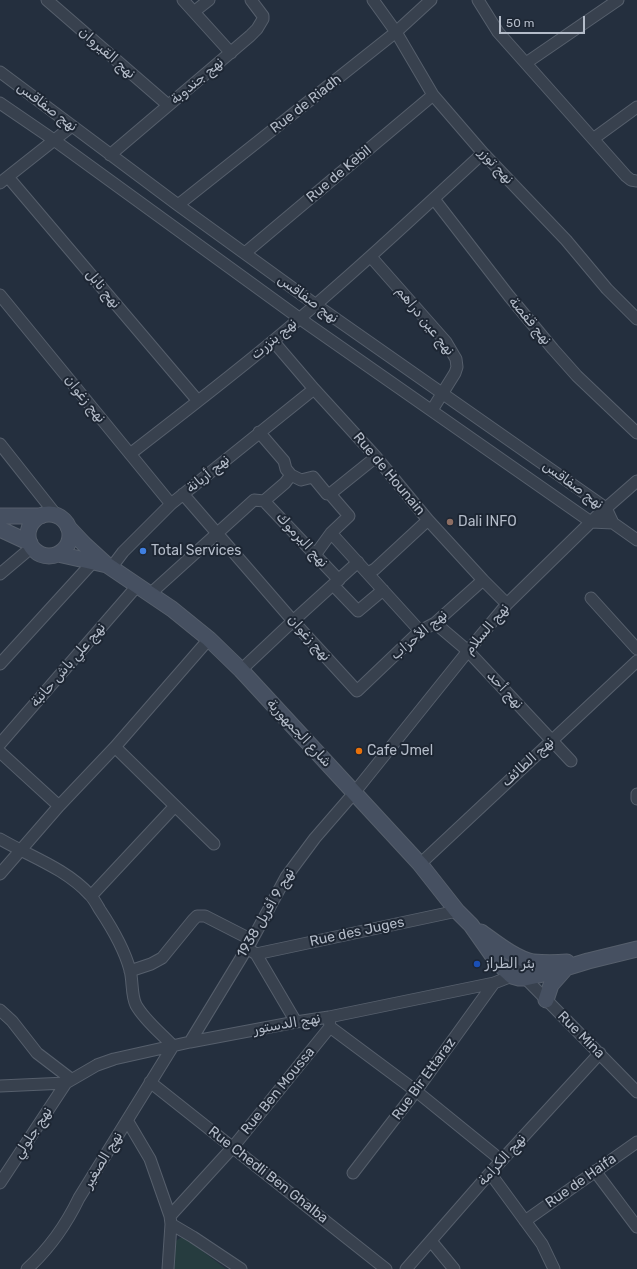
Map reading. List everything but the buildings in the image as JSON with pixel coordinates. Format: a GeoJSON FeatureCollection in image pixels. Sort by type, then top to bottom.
{"type":"FeatureCollection","features":[{"type":"Feature","properties":{"kind":"main road"},"geometry":{"type":"LineString","coordinates":[[0,516],[41,516],[46,514],[57,516],[61,518],[104,565]]}},
{"type":"Feature","properties":{"kind":"main road"},"geometry":{"type":"LineString","coordinates":[[31,545],[29,537],[31,524],[41,516]]}},
{"type":"Feature","properties":{"kind":"main road"},"geometry":{"type":"LineString","coordinates":[[58,554],[67,545],[70,533],[68,526]]}},
{"type":"Feature","properties":{"kind":"main road"},"geometry":{"type":"LineString","coordinates":[[0,529],[31,545],[36,551],[46,556],[58,554],[104,565]]}},
{"type":"Feature","properties":{"kind":"main road","name":"شارع الجمهورية"},"geometry":{"type":"LineString","coordinates":[[104,565],[172,609],[209,639],[241,670],[420,864],[471,925]]}},
{"type":"Feature","properties":{"kind":"main road"},"geometry":{"type":"LineString","coordinates":[[471,925],[509,951],[532,962],[548,963],[588,961]]}},
{"type":"Feature","properties":{"kind":"main road"},"geometry":{"type":"LineString","coordinates":[[471,925],[497,962],[519,977],[566,968],[637,948]]}},
{"type":"Feature","properties":{"kind":"main road"},"geometry":{"type":"LineString","coordinates":[[546,1000],[551,985],[566,968]]}},
{"type":"Feature","properties":{"kind":"street","name":"نهج القيروان"},"geometry":{"type":"LineString","coordinates":[[47,0],[168,105]]}},
{"type":"Feature","properties":{"kind":"street"},"geometry":{"type":"LineString","coordinates":[[184,0],[231,53]]}},
{"type":"Feature","properties":{"kind":"street"},"geometry":{"type":"LineString","coordinates":[[195,12],[209,0]]}},
{"type":"Feature","properties":{"kind":"street","name":"نهج جندوبة"},"geometry":{"type":"LineString","coordinates":[[110,154],[231,53],[257,29],[263,19],[261,12],[251,0]]}},
{"type":"Feature","properties":{"kind":"street","name":"نهج توزر"},"geometry":{"type":"LineString","coordinates":[[373,0],[396,32],[433,95],[483,153],[566,240],[607,289],[637,318]]}},
{"type":"Feature","properties":{"kind":"street","name":"Rue de Riadh"},"geometry":{"type":"LineString","coordinates":[[178,205],[396,32],[431,0]]}},
{"type":"Feature","properties":{"kind":"street"},"geometry":{"type":"LineString","coordinates":[[478,0],[498,32],[626,176],[631,180],[637,181]]}},
{"type":"Feature","properties":{"kind":"street"},"geometry":{"type":"LineString","coordinates":[[526,63],[618,0]]}},
{"type":"Feature","properties":{"kind":"street","name":"نهج صفاقس"},"geometry":{"type":"LineString","coordinates":[[0,72],[178,205],[316,305],[606,508],[613,523],[591,522],[299,318],[54,140],[0,103]]}},
{"type":"Feature","properties":{"kind":"street","name":"Rue de Kebil"},"geometry":{"type":"LineString","coordinates":[[245,253],[433,95]]}},
{"type":"Feature","properties":{"kind":"street"},"geometry":{"type":"LineString","coordinates":[[593,139],[637,107]]}},
{"type":"Feature","properties":{"kind":"street"},"geometry":{"type":"LineString","coordinates":[[4,180],[72,126]]}},
{"type":"Feature","properties":{"kind":"street","name":"نهج بنزرت"},"geometry":{"type":"LineString","coordinates":[[130,454],[273,341],[316,305],[483,153]]}},
{"type":"Feature","properties":{"kind":"street","name":"نهج نابل"},"geometry":{"type":"LineString","coordinates":[[4,180],[198,401]]}},
{"type":"Feature","properties":{"kind":"street","name":"نهج قفصة"},"geometry":{"type":"LineString","coordinates":[[434,199],[509,296],[553,349],[637,434]]}},
{"type":"Feature","properties":{"kind":"street","name":"نهج عين دراهم"},"geometry":{"type":"LineString","coordinates":[[370,257],[446,342],[456,359],[457,367],[455,373],[432,410]]}},
{"type":"Feature","properties":{"kind":"street","name":"نهج زغوان"},"geometry":{"type":"LineString","coordinates":[[0,295],[171,504]]}},
{"type":"Feature","properties":{"kind":"street","name":"Rue de Hounain"},"geometry":{"type":"LineString","coordinates":[[273,341],[314,389],[376,457],[428,520],[482,580],[507,604]]}},
{"type":"Feature","properties":{"kind":"street","name":"نهج أريانة"},"geometry":{"type":"LineString","coordinates":[[0,664],[104,565],[123,552],[171,504],[314,389]]}},
{"type":"Feature","properties":{"kind":"street"},"geometry":{"type":"LineString","coordinates":[[259,432],[284,461],[286,469],[291,475],[301,480],[312,477],[327,494],[330,494],[349,516],[331,533],[315,555]]}},
{"type":"Feature","properties":{"kind":"street"},"geometry":{"type":"LineString","coordinates":[[0,444],[57,516]]}},
{"type":"Feature","properties":{"kind":"street"},"geometry":{"type":"LineString","coordinates":[[330,494],[376,457]]}},
{"type":"Feature","properties":{"kind":"street"},"geometry":{"type":"LineString","coordinates":[[150,594],[254,500],[264,501],[285,483],[291,475]]}},
{"type":"Feature","properties":{"kind":"street","name":"نهج السلام"},"geometry":{"type":"LineString","coordinates":[[354,793],[468,650],[507,604],[591,522],[637,481]]}},
{"type":"Feature","properties":{"kind":"street","name":"نهج زغوان"},"geometry":{"type":"LineString","coordinates":[[183,494],[293,621],[357,691]]}},
{"type":"Feature","properties":{"kind":"street","name":"نهج اليرموك"},"geometry":{"type":"LineString","coordinates":[[264,501],[315,555],[358,611],[383,590]]}},
{"type":"Feature","properties":{"kind":"street"},"geometry":{"type":"LineString","coordinates":[[368,573],[375,569],[428,520]]}},
{"type":"Feature","properties":{"kind":"street"},"geometry":{"type":"LineString","coordinates":[[613,523],[637,540]]}},
{"type":"Feature","properties":{"kind":"street"},"geometry":{"type":"LineString","coordinates":[[331,533],[420,631]]}},
{"type":"Feature","properties":{"kind":"street"},"geometry":{"type":"LineString","coordinates":[[0,574],[31,545]]}},
{"type":"Feature","properties":{"kind":"street"},"geometry":{"type":"LineString","coordinates":[[241,670],[358,562]]}},
{"type":"Feature","properties":{"kind":"street","name":"نهج الأحزاب"},"geometry":{"type":"LineString","coordinates":[[357,691],[420,631],[435,623],[482,580]]}},
{"type":"Feature","properties":{"kind":"street","name":"نهج علي باش حانبة"},"geometry":{"type":"LineString","coordinates":[[0,744],[137,586]]}},
{"type":"Feature","properties":{"kind":"street"},"geometry":{"type":"LineString","coordinates":[[591,598],[637,648]]}},
{"type":"Feature","properties":{"kind":"street","name":"نهج أحد"},"geometry":{"type":"LineString","coordinates":[[435,623],[468,650],[571,761]]}},
{"type":"Feature","properties":{"kind":"street"},"geometry":{"type":"LineString","coordinates":[[0,874],[20,850],[115,747],[209,639]]}},
{"type":"Feature","properties":{"kind":"street","name":"نهج الطائف"},"geometry":{"type":"LineString","coordinates":[[420,864],[637,661]]}},
{"type":"Feature","properties":{"kind":"street"},"geometry":{"type":"LineString","coordinates":[[115,747],[214,844]]}},
{"type":"Feature","properties":{"kind":"street"},"geometry":{"type":"LineString","coordinates":[[0,752],[60,806]]}},
{"type":"Feature","properties":{"kind":"street","name":"نهج 9 أفريل 1938"},"geometry":{"type":"LineString","coordinates":[[190,1042],[251,947],[286,876],[354,793]]}},
{"type":"Feature","properties":{"kind":"street"},"geometry":{"type":"LineString","coordinates":[[637,794],[637,799]]}},
{"type":"Feature","properties":{"kind":"street"},"geometry":{"type":"LineString","coordinates":[[91,896],[175,806]]}},
{"type":"Feature","properties":{"kind":"street"},"geometry":{"type":"LineString","coordinates":[[0,839],[54,867],[75,880],[91,896],[109,924],[122,950],[130,971],[136,1004],[144,1016],[173,1046]]}},
{"type":"Feature","properties":{"kind":"street","name":"Rue des Juges"},"geometry":{"type":"LineString","coordinates":[[251,947],[458,911]]}},
{"type":"Feature","properties":{"kind":"street"},"geometry":{"type":"LineString","coordinates":[[130,971],[151,964],[162,958],[193,920],[200,915],[205,916],[251,947],[296,1022]]}},
{"type":"Feature","properties":{"kind":"street","name":"نهج الدستور"},"geometry":{"type":"LineString","coordinates":[[68,1081],[97,1065],[114,1058],[296,1022],[330,1022],[519,977],[532,962]]}},
{"type":"Feature","properties":{"kind":"street","name":"Rue Mina"},"geometry":{"type":"LineString","coordinates":[[519,977],[546,1000],[637,1092]]}},
{"type":"Feature","properties":{"kind":"street","name":"Rue Bir Ettaraz"},"geometry":{"type":"LineString","coordinates":[[353,1174],[416,1091],[494,983]]}},
{"type":"Feature","properties":{"kind":"street"},"geometry":{"type":"LineString","coordinates":[[0,1010],[12,1022],[37,1053],[68,1081]]}},
{"type":"Feature","properties":{"kind":"street"},"geometry":{"type":"LineString","coordinates":[[330,1022],[501,1160]]}},
{"type":"Feature","properties":{"kind":"street","name":"Rue Ben Moussa"},"geometry":{"type":"LineString","coordinates":[[170,1220],[233,1147],[330,1022]]}},
{"type":"Feature","properties":{"kind":"street","name":"نهج الصغير"},"geometry":{"type":"LineString","coordinates":[[27,1269],[57,1238],[173,1046]]}},
{"type":"Feature","properties":{"kind":"street","name":"نهج الكرامة"},"geometry":{"type":"LineString","coordinates":[[406,1269],[501,1160],[600,1053]]}},
{"type":"Feature","properties":{"kind":"street"},"geometry":{"type":"LineString","coordinates":[[0,1086],[68,1081]]}},
{"type":"Feature","properties":{"kind":"street","name":"نهج جلولي"},"geometry":{"type":"LineString","coordinates":[[0,1183],[68,1081]]}},
{"type":"Feature","properties":{"kind":"street","name":"Rue Chedli Ben Ghalba"},"geometry":{"type":"LineString","coordinates":[[150,1082],[386,1269]]}},
{"type":"Feature","properties":{"kind":"street"},"geometry":{"type":"LineString","coordinates":[[127,1120],[150,1159],[170,1220],[168,1269]]}},
{"type":"Feature","properties":{"kind":"street","name":"Rue de Haifa"},"geometry":{"type":"LineString","coordinates":[[525,1221],[637,1142]]}},
{"type":"Feature","properties":{"kind":"street"},"geometry":{"type":"LineString","coordinates":[[595,1171],[637,1227]]}},
{"type":"Feature","properties":{"kind":"street"},"geometry":{"type":"LineString","coordinates":[[490,1173],[542,1244],[554,1269]]}},
{"type":"Feature","properties":{"kind":"street"},"geometry":{"type":"LineString","coordinates":[[170,1220],[241,1269]]}},
{"type":"Feature","properties":{"kind":"street"},"geometry":{"type":"LineString","coordinates":[[431,1241],[454,1269]]}},
{"type":"Feature","properties":{"kind":"green space"},"geometry":{"type":"Polygon","coordinates":[[[184,1237],[226,1269],[172,1269],[174,1245],[179,1238],[184,1237]]]}},
{"type":"Feature","properties":{"kind":"place","name":"Dali INFO"},"geometry":{"type":"Point","coordinates":[450,522]}},
{"type":"Feature","properties":{"kind":"place","name":"Total Services"},"geometry":{"type":"Point","coordinates":[143,551]}},
{"type":"Feature","properties":{"kind":"place","name":"Cafe Jmel"},"geometry":{"type":"Point","coordinates":[359,751]}},
{"type":"Feature","properties":{"kind":"place","name":"بئر الطراز"},"geometry":{"type":"Point","coordinates":[477,964]}}]}
